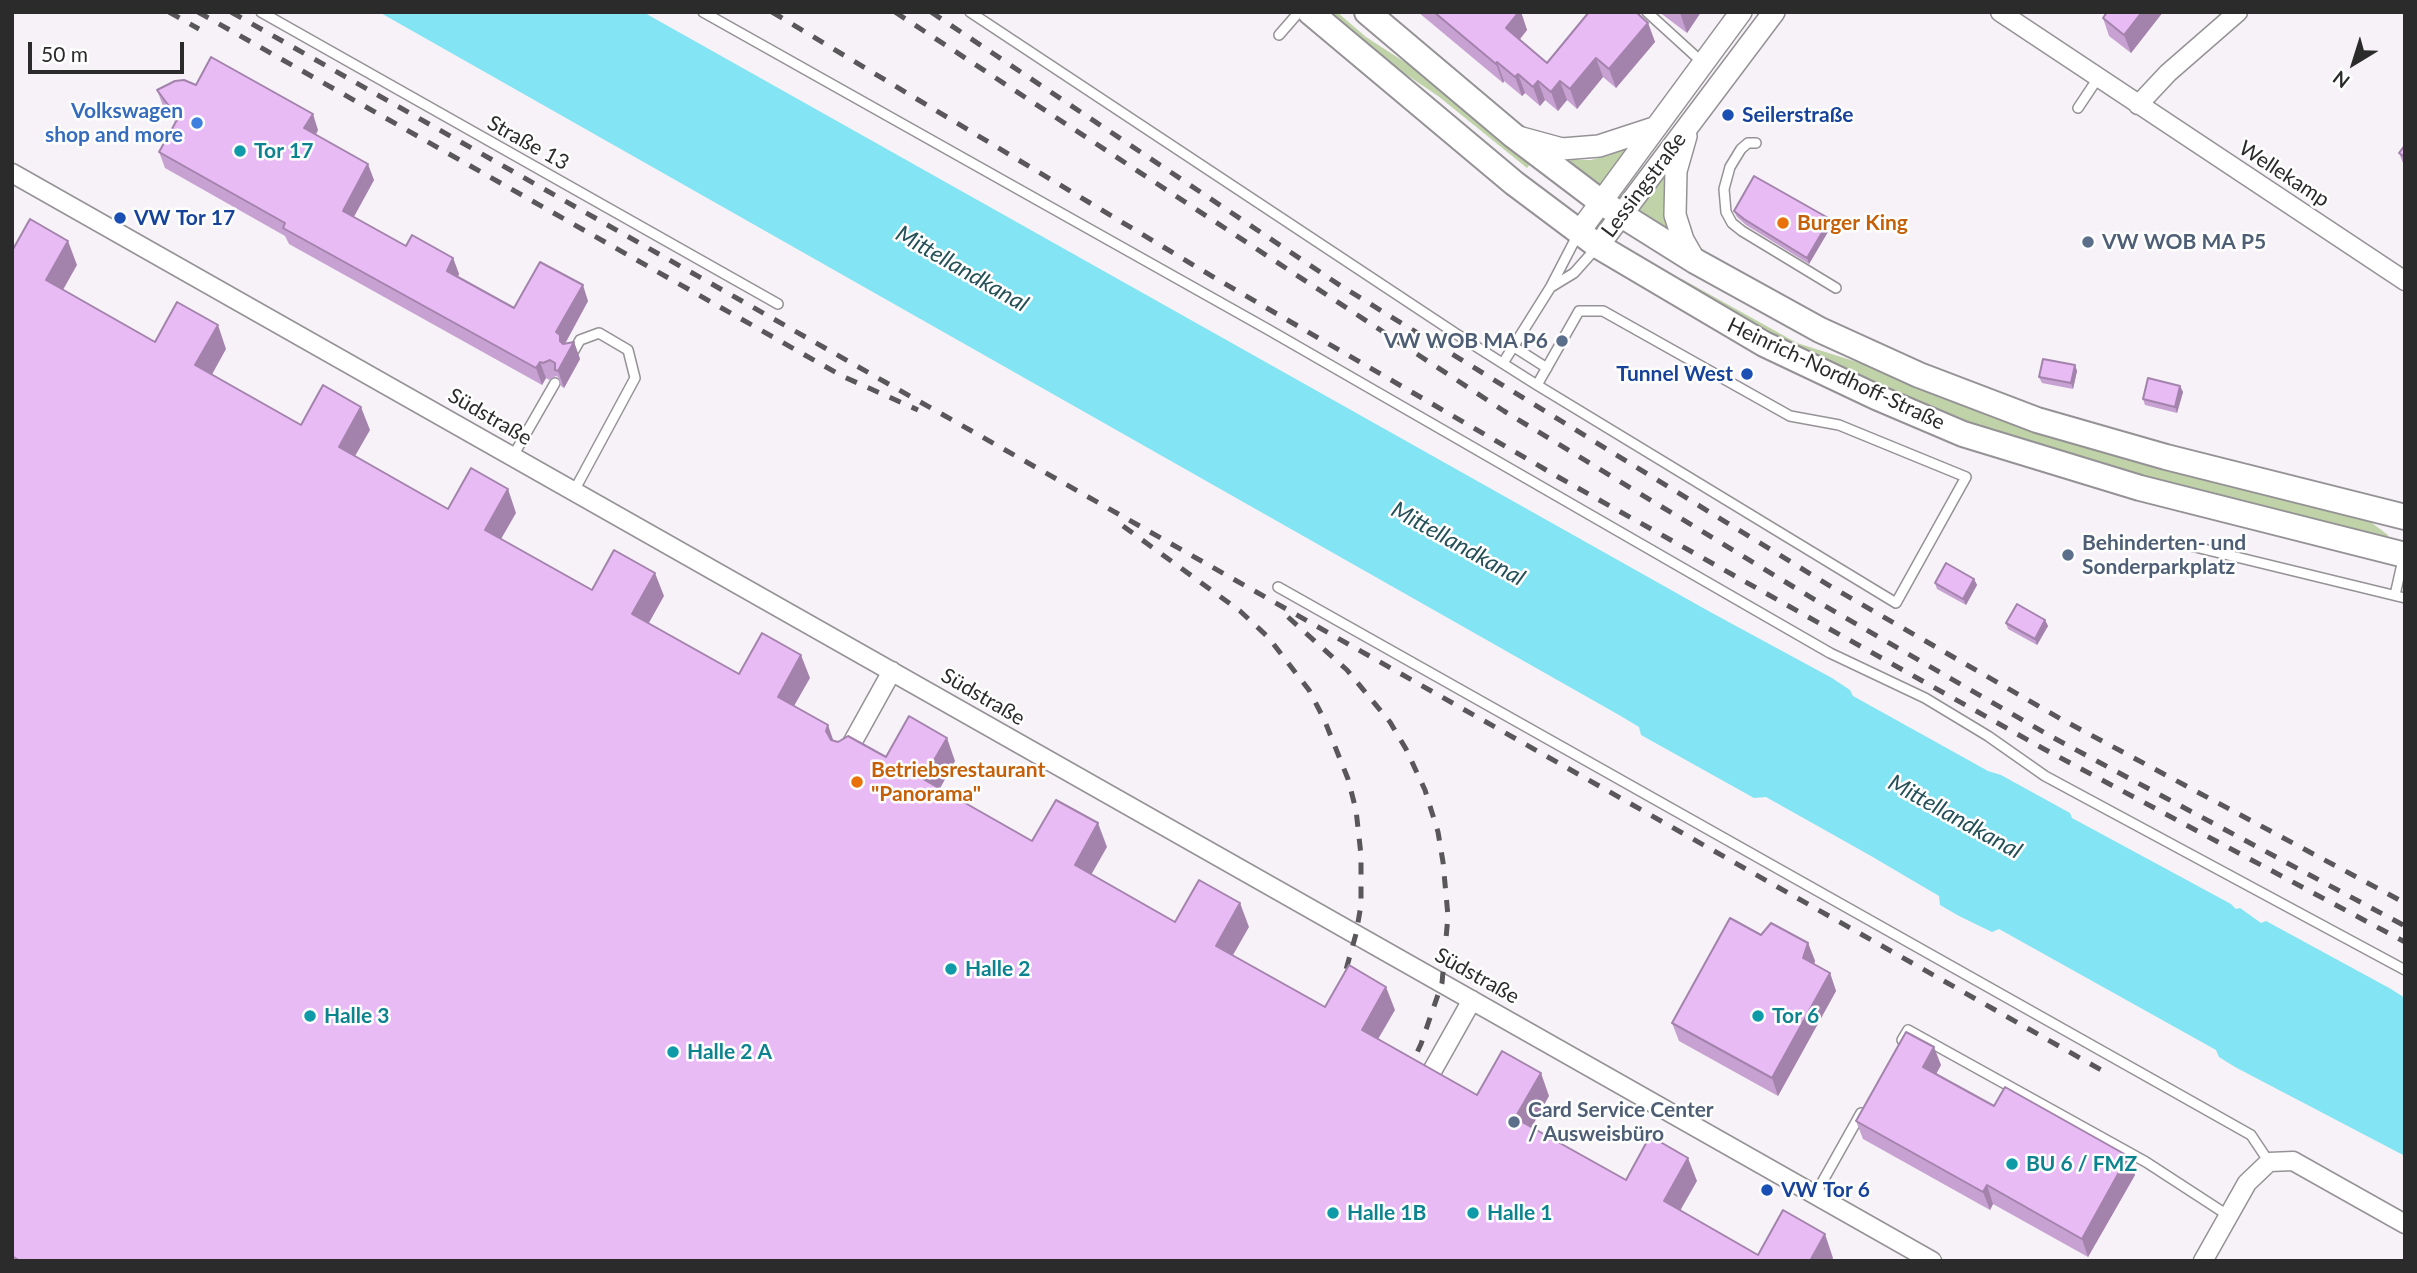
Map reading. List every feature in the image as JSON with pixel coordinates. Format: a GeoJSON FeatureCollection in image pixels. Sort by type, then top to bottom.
{"type":"FeatureCollection","features":[{"type":"Feature","properties":{"kind":"main road","name":"Heinrich-Nordhoff-Straße"},"geometry":{"type":"LineString","coordinates":[[1310,12],[1504,175],[1589,239],[1764,344],[1876,397],[1963,434],[2140,488],[2404,555]]}},
{"type":"Feature","properties":{"kind":"main road","name":"Heinrich-Nordhoff-Straße"},"geometry":{"type":"LineString","coordinates":[[1367,12],[1514,136],[1611,208],[1695,261],[1820,330],[1919,375],[2037,420],[2166,457],[2403,516]]}},
{"type":"Feature","properties":{"kind":"street","name":"Lessingstraße"},"geometry":{"type":"LineString","coordinates":[[1589,239],[1611,208],[1654,128],[1741,12]]}},
{"type":"Feature","properties":{"kind":"street","name":"Lessingstraße"},"geometry":{"type":"LineString","coordinates":[[1611,208],[1690,124],[1774,12]]}},
{"type":"Feature","properties":{"kind":"street","name":"Wellekamp"},"geometry":{"type":"LineString","coordinates":[[2000,12],[2405,281]]}},
{"type":"Feature","properties":{"kind":"street"},"geometry":{"type":"LineString","coordinates":[[2138,105],[2168,73],[2238,12]]}},
{"type":"Feature","properties":{"kind":"street","name":"Lessingstraße"},"geometry":{"type":"LineString","coordinates":[[1690,124],[1676,171],[1675,215],[1683,240],[1695,261]]}},
{"type":"Feature","properties":{"kind":"street","name":"Lessingstraße"},"geometry":{"type":"LineString","coordinates":[[1514,136],[1562,149],[1599,146],[1654,128]]}},
{"type":"Feature","properties":{"kind":"street","name":"Südstraße"},"geometry":{"type":"LineString","coordinates":[[12,173],[1932,1261]]}},
{"type":"Feature","properties":{"kind":"street"},"geometry":{"type":"LineString","coordinates":[[846,754],[892,671]]}},
{"type":"Feature","properties":{"kind":"street"},"geometry":{"type":"LineString","coordinates":[[1431,1073],[1472,1000]]}},
{"type":"Feature","properties":{"kind":"street"},"geometry":{"type":"LineString","coordinates":[[2203,1261],[2247,1183],[2269,1162],[2293,1161],[2405,1224]]}},
{"type":"Feature","properties":{"kind":"lane","name":"Straße 13"},"geometry":{"type":"LineString","coordinates":[[261,12],[778,304]]}},
{"type":"Feature","properties":{"kind":"lane"},"geometry":{"type":"LineString","coordinates":[[703,12],[1269,330],[1830,653],[1925,698],[1988,736],[2045,776],[2405,970]]}},
{"type":"Feature","properties":{"kind":"lane"},"geometry":{"type":"LineString","coordinates":[[970,12],[1537,385],[1896,603],[1966,477],[1839,425],[1790,416],[1603,311],[1579,311],[1537,385]]}},
{"type":"Feature","properties":{"kind":"lane"},"geometry":{"type":"LineString","coordinates":[[1279,35],[1299,12]]}},
{"type":"Feature","properties":{"kind":"lane"},"geometry":{"type":"LineString","coordinates":[[1647,12],[1703,64]]}},
{"type":"Feature","properties":{"kind":"lane"},"geometry":{"type":"LineString","coordinates":[[2078,108],[2098,78]]}},
{"type":"Feature","properties":{"kind":"lane"},"geometry":{"type":"LineString","coordinates":[[1756,143],[1748,143],[1741,149],[1730,167],[1724,188],[1726,212],[1732,223],[1836,288]]}},
{"type":"Feature","properties":{"kind":"lane"},"geometry":{"type":"LineString","coordinates":[[1503,363],[1550,288],[1589,239]]}},
{"type":"Feature","properties":{"kind":"lane"},"geometry":{"type":"LineString","coordinates":[[1550,288],[1574,272],[1589,239]]}},
{"type":"Feature","properties":{"kind":"lane"},"geometry":{"type":"LineString","coordinates":[[572,354],[580,340],[599,333],[628,350],[635,378],[574,491]]}},
{"type":"Feature","properties":{"kind":"lane"},"geometry":{"type":"LineString","coordinates":[[1514,347],[1547,368]]}},
{"type":"Feature","properties":{"kind":"lane"},"geometry":{"type":"LineString","coordinates":[[513,456],[555,383]]}},
{"type":"Feature","properties":{"kind":"lane"},"geometry":{"type":"LineString","coordinates":[[2191,545],[2400,596],[2404,555]]}},
{"type":"Feature","properties":{"kind":"lane"},"geometry":{"type":"LineString","coordinates":[[1278,587],[2251,1135],[2269,1162]]}},
{"type":"Feature","properties":{"kind":"lane"},"geometry":{"type":"LineString","coordinates":[[1895,1053],[1908,1030],[2146,1163],[2229,1216]]}},
{"type":"Feature","properties":{"kind":"lane"},"geometry":{"type":"LineString","coordinates":[[1815,1195],[1868,1100]]}},
{"type":"Feature","properties":{"kind":"green space"},"geometry":{"type":"Polygon","coordinates":[[[1337,12],[1366,37],[1417,70],[1531,163],[1527,168],[1438,96],[1373,52],[1330,15],[1337,12]]]}},
{"type":"Feature","properties":{"kind":"green space"},"geometry":{"type":"Polygon","coordinates":[[[1624,148],[1627,150],[1601,186],[1568,164],[1571,160],[1591,160],[1624,148]]]}},
{"type":"Feature","properties":{"kind":"green space"},"geometry":{"type":"Polygon","coordinates":[[[1662,176],[1665,179],[1664,210],[1668,231],[1636,211],[1662,176]]]}},
{"type":"Feature","properties":{"kind":"green space"},"geometry":{"type":"Polygon","coordinates":[[[1682,279],[1797,343],[1860,363],[1942,398],[2030,430],[2147,465],[2368,520],[2388,535],[2387,539],[2143,478],[2026,443],[1937,411],[1796,348],[1679,283],[1682,279]]]}},
{"type":"Feature","properties":{"kind":"water","name":"Mittellandkanal"},"geometry":{"type":"Polygon","coordinates":[[[379,12],[643,12],[1832,678],[1850,690],[1853,696],[2070,813],[2072,818],[2236,909],[2240,908],[2261,923],[2266,921],[2391,989],[2405,998],[2405,1156],[2235,1067],[2219,1057],[2216,1050],[1999,929],[1992,932],[1959,916],[1940,905],[1939,896],[1871,856],[1766,797],[1754,798],[1641,735],[1639,727],[1619,715],[379,12]]]}},
{"type":"Feature","properties":{"kind":"building"},"geometry":{"type":"Polygon","coordinates":[[[1434,12],[1519,12],[1506,28],[1547,63],[1589,12],[1636,12],[1648,23],[1609,69],[1596,58],[1570,89],[1560,81],[1551,92],[1538,81],[1533,87],[1518,74],[1515,77],[1434,12]]]}},
{"type":"Feature","properties":{"kind":"building"},"geometry":{"type":"Polygon","coordinates":[[[2107,12],[2142,12],[2124,35],[2103,18],[2107,12]]]}},
{"type":"Feature","properties":{"kind":"building"},"geometry":{"type":"Polygon","coordinates":[[[211,57],[313,114],[304,128],[368,164],[343,211],[406,246],[412,235],[453,258],[447,271],[514,308],[540,262],[583,285],[556,332],[563,344],[574,342],[558,371],[555,370],[555,363],[550,360],[540,362],[536,368],[283,228],[285,223],[159,152],[178,118],[157,90],[175,81],[184,80],[196,85],[211,57]]]}},
{"type":"Feature","properties":{"kind":"building"},"geometry":{"type":"Polygon","coordinates":[[[2405,145],[2405,157],[2399,153],[2405,145]]]}},
{"type":"Feature","properties":{"kind":"building","name":"Burger King"},"geometry":{"type":"Polygon","coordinates":[[[1754,176],[1830,219],[1807,258],[1734,211],[1754,176]]]}},
{"type":"Feature","properties":{"kind":"building"},"geometry":{"type":"Polygon","coordinates":[[[30,219],[68,241],[46,280],[155,342],[177,302],[218,325],[195,365],[301,425],[323,385],[361,407],[339,447],[448,509],[471,468],[508,489],[485,530],[592,590],[614,550],[655,573],[632,614],[739,674],[762,633],[801,655],[778,697],[828,725],[826,731],[831,740],[838,742],[848,736],[886,757],[909,716],[947,738],[923,779],[1032,841],[1056,800],[1098,823],[1075,865],[1175,922],[1199,880],[1240,903],[1216,946],[1325,1007],[1349,965],[1386,987],[1362,1030],[1477,1095],[1502,1051],[1541,1073],[1515,1118],[1626,1180],[1650,1136],[1688,1158],[1664,1201],[1758,1255],[1783,1210],[1825,1234],[1810,1261],[20,1261],[12,1256],[12,251],[30,219]]]}},
{"type":"Feature","properties":{"kind":"building"},"geometry":{"type":"Polygon","coordinates":[[[2043,359],[2075,365],[2071,383],[2039,377],[2043,359]]]}},
{"type":"Feature","properties":{"kind":"building"},"geometry":{"type":"Polygon","coordinates":[[[2148,378],[2180,386],[2175,407],[2143,399],[2148,378]]]}},
{"type":"Feature","properties":{"kind":"building"},"geometry":{"type":"Polygon","coordinates":[[[1946,563],[1974,579],[1963,599],[1935,583],[1946,563]]]}},
{"type":"Feature","properties":{"kind":"building"},"geometry":{"type":"Polygon","coordinates":[[[2017,604],[2045,620],[2035,639],[2006,623],[2017,604]]]}},
{"type":"Feature","properties":{"kind":"building","name":"Tor 6"},"geometry":{"type":"Polygon","coordinates":[[[1730,918],[1761,935],[1771,923],[1808,943],[1803,958],[1830,973],[1772,1078],[1672,1023],[1730,918]]]}},
{"type":"Feature","properties":{"kind":"building","name":"BU 6 / FMZ"},"geometry":{"type":"Polygon","coordinates":[[[1906,1032],[1934,1047],[1923,1067],[1994,1106],[2005,1087],[2128,1156],[2082,1239],[1987,1185],[1983,1192],[1856,1121],[1906,1032]]]}},
{"type":"Feature","properties":{"kind":"railway"},"geometry":{"type":"LineString","coordinates":[[169,12],[199,29]]}},
{"type":"Feature","properties":{"kind":"railway"},"geometry":{"type":"LineString","coordinates":[[198,12],[842,376],[918,410]]}},
{"type":"Feature","properties":{"kind":"railway"},"geometry":{"type":"LineString","coordinates":[[231,12],[2103,1071]]}},
{"type":"Feature","properties":{"kind":"railway"},"geometry":{"type":"LineString","coordinates":[[772,12],[1215,278],[1560,478],[2044,749],[2405,942]]}},
{"type":"Feature","properties":{"kind":"railway"},"geometry":{"type":"LineString","coordinates":[[895,12],[1504,411],[1825,606],[2052,737],[2405,926]]}},
{"type":"Feature","properties":{"kind":"railway"},"geometry":{"type":"LineString","coordinates":[[931,12],[1341,286],[1835,589],[2061,719],[2405,903]]}},
{"type":"Feature","properties":{"kind":"railway"},"geometry":{"type":"LineString","coordinates":[[1123,526],[1240,611],[1268,637],[1309,690],[1324,719],[1348,779],[1356,810],[1361,855],[1361,905],[1342,984]]}},
{"type":"Feature","properties":{"kind":"railway"},"geometry":{"type":"LineString","coordinates":[[1288,617],[1347,670],[1390,722],[1425,790],[1438,832],[1448,916],[1442,983],[1421,1044],[1405,1078]]}},
{"type":"Feature","properties":{"kind":"place","name":"Seilerstraße"},"geometry":{"type":"Point","coordinates":[1728,115]}},
{"type":"Feature","properties":{"kind":"place","name":"Volkswagen shop and more"},"geometry":{"type":"Point","coordinates":[197,123]}},
{"type":"Feature","properties":{"kind":"place","name":"Tor 17"},"geometry":{"type":"Point","coordinates":[240,151]}},
{"type":"Feature","properties":{"kind":"place","name":"VW Tor 17"},"geometry":{"type":"Point","coordinates":[120,218]}},
{"type":"Feature","properties":{"kind":"place","name":"Burger King"},"geometry":{"type":"Point","coordinates":[1783,223]}},
{"type":"Feature","properties":{"kind":"place","name":"VW WOB MA P5"},"geometry":{"type":"Point","coordinates":[2088,242]}},
{"type":"Feature","properties":{"kind":"place","name":"VW WOB MA P6"},"geometry":{"type":"Point","coordinates":[1562,341]}},
{"type":"Feature","properties":{"kind":"place","name":"Tunnel West"},"geometry":{"type":"Point","coordinates":[1747,374]}},
{"type":"Feature","properties":{"kind":"place","name":"Behinderten- und Sonderparkplatz"},"geometry":{"type":"Point","coordinates":[2068,555]}},
{"type":"Feature","properties":{"kind":"place","name":"Betriebsrestaurant \"Panorama\""},"geometry":{"type":"Point","coordinates":[857,782]}},
{"type":"Feature","properties":{"kind":"place","name":"Halle 2"},"geometry":{"type":"Point","coordinates":[951,969]}},
{"type":"Feature","properties":{"kind":"place","name":"Halle 3"},"geometry":{"type":"Point","coordinates":[310,1016]}},
{"type":"Feature","properties":{"kind":"place","name":"Tor 6"},"geometry":{"type":"Point","coordinates":[1758,1016]}},
{"type":"Feature","properties":{"kind":"place","name":"Halle 2 A"},"geometry":{"type":"Point","coordinates":[673,1052]}},
{"type":"Feature","properties":{"kind":"place","name":"Card Service Center / Ausweisbüro"},"geometry":{"type":"Point","coordinates":[1514,1122]}},
{"type":"Feature","properties":{"kind":"place","name":"BU 6 / FMZ"},"geometry":{"type":"Point","coordinates":[2012,1164]}},
{"type":"Feature","properties":{"kind":"place","name":"VW Tor 6"},"geometry":{"type":"Point","coordinates":[1767,1190]}},
{"type":"Feature","properties":{"kind":"place","name":"Halle 1B"},"geometry":{"type":"Point","coordinates":[1333,1213]}},
{"type":"Feature","properties":{"kind":"place","name":"Halle 1"},"geometry":{"type":"Point","coordinates":[1473,1213]}}]}
